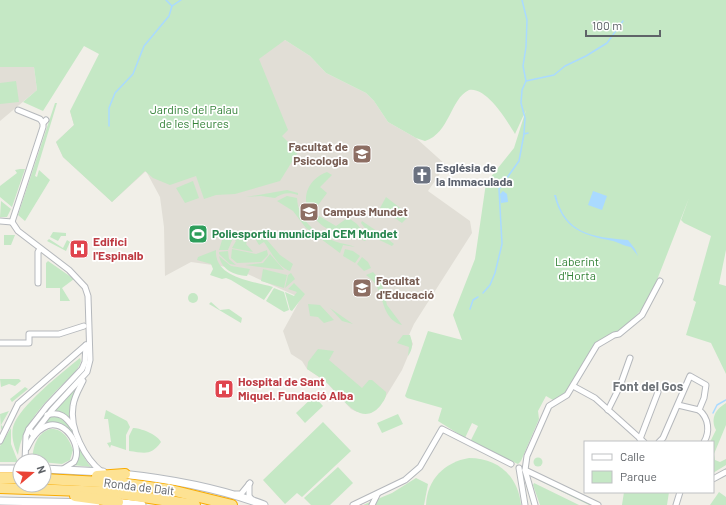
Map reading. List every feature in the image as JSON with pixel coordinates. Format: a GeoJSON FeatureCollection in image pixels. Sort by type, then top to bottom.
{"type":"FeatureCollection","features":[{"type":"Feature","properties":{"kind":"highway"},"geometry":{"type":"LineString","coordinates":[[60,474],[125,474]]}},
{"type":"Feature","properties":{"kind":"highway","name":"Ronda de Dalt"},"geometry":{"type":"LineString","coordinates":[[52,479],[60,474],[171,490],[232,505]]}},
{"type":"Feature","properties":{"kind":"highway"},"geometry":{"type":"LineString","coordinates":[[0,478],[12,478]]}},
{"type":"Feature","properties":{"kind":"highway","name":"Ronda de Dalt"},"geometry":{"type":"LineString","coordinates":[[52,485],[132,494],[195,505]]}},
{"type":"Feature","properties":{"kind":"highway","name":"Ronda de Dalt"},"geometry":{"type":"LineString","coordinates":[[0,488],[12,487]]}},
{"type":"Feature","properties":{"kind":"highway"},"geometry":{"type":"LineString","coordinates":[[52,488],[66,495],[118,502]]}},
{"type":"Feature","properties":{"kind":"street"},"geometry":{"type":"LineString","coordinates":[[12,222],[45,121],[18,110]]}},
{"type":"Feature","properties":{"kind":"street"},"geometry":{"type":"LineString","coordinates":[[0,221],[12,222],[18,230],[40,249],[70,270],[85,287],[88,296],[86,358],[82,370],[37,418],[29,429],[26,436],[26,453]]}},
{"type":"Feature","properties":{"kind":"street"},"geometry":{"type":"LineString","coordinates":[[38,283],[38,252],[40,249]]}},
{"type":"Feature","properties":{"kind":"street"},"geometry":{"type":"LineString","coordinates":[[525,505],[522,469],[549,406],[567,395],[596,345],[614,334],[619,334],[642,315],[660,280]]}},
{"type":"Feature","properties":{"kind":"street"},"geometry":{"type":"LineString","coordinates":[[0,343],[29,343],[29,334],[58,334],[84,326]]}},
{"type":"Feature","properties":{"kind":"street"},"geometry":{"type":"LineString","coordinates":[[87,344],[90,347],[90,364],[72,407],[76,430],[91,462],[103,472]]}},
{"type":"Feature","properties":{"kind":"street"},"geometry":{"type":"LineString","coordinates":[[0,440],[18,404],[87,344]]}},
{"type":"Feature","properties":{"kind":"street"},"geometry":{"type":"LineString","coordinates":[[608,410],[620,386],[630,358]]}},
{"type":"Feature","properties":{"kind":"street"},"geometry":{"type":"LineString","coordinates":[[34,436],[35,432],[49,414],[86,376]]}},
{"type":"Feature","properties":{"kind":"street"},"geometry":{"type":"LineString","coordinates":[[660,441],[663,438],[690,376],[706,385],[704,398],[699,410]]}},
{"type":"Feature","properties":{"kind":"street"},"geometry":{"type":"LineString","coordinates":[[573,386],[595,398],[642,440],[658,392]]}},
{"type":"Feature","properties":{"kind":"street"},"geometry":{"type":"LineString","coordinates":[[678,405],[699,410],[703,414],[708,427],[708,434],[704,441]]}},
{"type":"Feature","properties":{"kind":"street"},"geometry":{"type":"LineString","coordinates":[[37,418],[49,414],[64,416],[76,430]]}},
{"type":"Feature","properties":{"kind":"street"},"geometry":{"type":"LineString","coordinates":[[26,448],[41,428],[50,425],[60,426],[68,432],[77,449],[77,456],[72,464],[60,474]]}},
{"type":"Feature","properties":{"kind":"street"},"geometry":{"type":"LineString","coordinates":[[29,429],[34,436]]}},
{"type":"Feature","properties":{"kind":"street"},"geometry":{"type":"LineString","coordinates":[[354,505],[405,480],[420,467],[442,429],[511,464]]}},
{"type":"Feature","properties":{"kind":"street"},"geometry":{"type":"LineString","coordinates":[[0,468],[12,469]]}},
{"type":"Feature","properties":{"kind":"street"},"geometry":{"type":"LineString","coordinates":[[522,469],[535,505]]}},
{"type":"Feature","properties":{"kind":"street"},"geometry":{"type":"LineString","coordinates":[[522,469],[598,505]]}},
{"type":"Feature","properties":{"kind":"street"},"geometry":{"type":"LineString","coordinates":[[52,472],[60,474],[103,472],[185,483],[232,494],[264,505]]}},
{"type":"Feature","properties":{"kind":"street"},"geometry":{"type":"LineString","coordinates":[[714,478],[726,472]]}},
{"type":"Feature","properties":{"kind":"street"},"geometry":{"type":"LineString","coordinates":[[232,494],[241,494],[250,483],[249,496],[254,501]]}},
{"type":"Feature","properties":{"kind":"street"},"geometry":{"type":"LineString","coordinates":[[676,505],[680,493]]}},
{"type":"Feature","properties":{"kind":"street"},"geometry":{"type":"LineString","coordinates":[[372,505],[378,494]]}},
{"type":"Feature","properties":{"kind":"street"},"geometry":{"type":"LineString","coordinates":[[0,501],[94,504],[118,502],[142,505]]}},
{"type":"Feature","properties":{"kind":"shaded area","name":"Campus Mundet"},"geometry":{"type":"Polygon","coordinates":[[[285,40],[310,56],[326,73],[366,93],[374,101],[388,122],[416,138],[446,165],[428,191],[470,221],[472,233],[414,324],[409,335],[413,344],[402,370],[380,406],[371,412],[357,412],[351,409],[325,381],[307,369],[302,361],[291,354],[283,331],[301,298],[234,268],[191,262],[165,276],[164,227],[160,197],[146,171],[112,202],[63,157],[56,142],[74,125],[70,111],[285,40]]]}},
{"type":"Feature","properties":{"kind":"shaded area"},"geometry":{"type":"Polygon","coordinates":[[[0,67],[34,67],[37,90],[0,121],[0,67]]]}},
{"type":"Feature","properties":{"kind":"green space"},"geometry":{"type":"Polygon","coordinates":[[[0,0],[726,0],[726,250],[719,284],[726,286],[726,374],[711,343],[686,335],[696,302],[693,300],[711,236],[684,223],[681,220],[689,198],[648,303],[623,329],[593,347],[566,393],[553,400],[546,396],[538,411],[539,419],[521,461],[518,464],[470,442],[478,426],[472,423],[465,438],[438,421],[442,408],[407,398],[405,396],[428,331],[462,340],[453,315],[475,259],[486,183],[514,148],[526,110],[515,134],[502,114],[489,99],[476,90],[469,90],[463,94],[458,101],[440,131],[425,141],[416,138],[388,122],[374,101],[366,93],[326,73],[310,56],[285,40],[259,59],[288,130],[282,136],[298,152],[280,181],[235,194],[216,195],[204,199],[196,176],[170,185],[153,178],[145,171],[112,202],[63,157],[56,142],[74,125],[70,111],[99,54],[84,46],[43,111],[23,102],[37,90],[34,67],[0,67],[0,0]]]}},
{"type":"Feature","properties":{"kind":"green space"},"geometry":{"type":"Polygon","coordinates":[[[16,81],[19,102],[0,104],[0,83],[16,81]]]}},
{"type":"Feature","properties":{"kind":"green space"},"geometry":{"type":"Polygon","coordinates":[[[55,103],[57,103],[35,176],[37,177],[39,170],[50,180],[25,221],[18,215],[55,103]]]}},
{"type":"Feature","properties":{"kind":"green space"},"geometry":{"type":"Polygon","coordinates":[[[25,169],[12,207],[0,197],[0,186],[17,173],[15,170],[25,169]]]}},
{"type":"Feature","properties":{"kind":"green space"},"geometry":{"type":"Polygon","coordinates":[[[327,172],[332,175],[320,187],[327,193],[316,208],[309,211],[306,199],[309,188],[316,178],[327,172]]]}},
{"type":"Feature","properties":{"kind":"green space"},"geometry":{"type":"Polygon","coordinates":[[[193,181],[199,198],[185,203],[176,188],[193,181]]]}},
{"type":"Feature","properties":{"kind":"green space"},"geometry":{"type":"Polygon","coordinates":[[[287,190],[298,193],[298,195],[286,194],[275,198],[261,196],[246,197],[287,190]]]}},
{"type":"Feature","properties":{"kind":"green space"},"geometry":{"type":"Polygon","coordinates":[[[287,196],[297,198],[298,207],[301,214],[311,227],[325,237],[355,247],[343,245],[340,253],[306,228],[293,211],[277,201],[287,196]]]}},
{"type":"Feature","properties":{"kind":"green space"},"geometry":{"type":"Polygon","coordinates":[[[386,197],[408,214],[408,217],[402,223],[380,208],[386,197]]]}},
{"type":"Feature","properties":{"kind":"green space"},"geometry":{"type":"Polygon","coordinates":[[[1,201],[11,209],[7,217],[0,217],[1,201]]]}},
{"type":"Feature","properties":{"kind":"green space"},"geometry":{"type":"Polygon","coordinates":[[[312,215],[319,216],[336,226],[346,219],[350,219],[357,224],[368,238],[365,241],[330,230],[318,222],[312,215]]]}},
{"type":"Feature","properties":{"kind":"green space"},"geometry":{"type":"Polygon","coordinates":[[[362,221],[394,244],[392,246],[371,236],[361,223],[362,221]]]}},
{"type":"Feature","properties":{"kind":"green space"},"geometry":{"type":"Polygon","coordinates":[[[238,231],[249,236],[246,244],[253,252],[232,248],[236,241],[233,238],[228,250],[219,250],[223,237],[238,231]]]}},
{"type":"Feature","properties":{"kind":"green space"},"geometry":{"type":"Polygon","coordinates":[[[53,232],[66,233],[66,236],[61,236],[58,241],[50,237],[53,232]]]}},
{"type":"Feature","properties":{"kind":"green space"},"geometry":{"type":"Polygon","coordinates":[[[261,233],[280,255],[293,264],[290,271],[282,267],[264,242],[259,245],[256,240],[261,233]]]}},
{"type":"Feature","properties":{"kind":"green space"},"geometry":{"type":"Polygon","coordinates":[[[4,235],[15,235],[11,245],[4,245],[4,235]]]}},
{"type":"Feature","properties":{"kind":"green space"},"geometry":{"type":"Polygon","coordinates":[[[49,239],[63,248],[67,240],[70,242],[66,251],[47,241],[49,239]]]}},
{"type":"Feature","properties":{"kind":"green space"},"geometry":{"type":"Polygon","coordinates":[[[232,249],[256,254],[267,250],[268,255],[261,262],[237,263],[231,258],[232,249]]]}},
{"type":"Feature","properties":{"kind":"green space"},"geometry":{"type":"Polygon","coordinates":[[[345,249],[353,251],[360,256],[355,263],[343,256],[345,249]]]}},
{"type":"Feature","properties":{"kind":"green space"},"geometry":{"type":"Polygon","coordinates":[[[216,250],[217,259],[221,267],[228,272],[236,277],[273,287],[264,300],[231,280],[210,275],[213,269],[211,264],[197,260],[198,257],[216,250]]]}},
{"type":"Feature","properties":{"kind":"green space"},"geometry":{"type":"Polygon","coordinates":[[[228,251],[229,259],[236,265],[230,264],[219,254],[219,252],[228,251]]]}},
{"type":"Feature","properties":{"kind":"green space"},"geometry":{"type":"Polygon","coordinates":[[[270,254],[284,270],[245,265],[263,263],[270,254]]]}},
{"type":"Feature","properties":{"kind":"green space"},"geometry":{"type":"Polygon","coordinates":[[[219,256],[231,266],[250,269],[247,276],[229,271],[223,265],[219,256]]]}},
{"type":"Feature","properties":{"kind":"green space"},"geometry":{"type":"Polygon","coordinates":[[[362,257],[368,262],[371,268],[364,271],[357,264],[362,257]]]}},
{"type":"Feature","properties":{"kind":"green space"},"geometry":{"type":"Polygon","coordinates":[[[48,261],[74,279],[62,288],[70,301],[60,301],[60,288],[46,288],[46,263],[48,261]]]}},
{"type":"Feature","properties":{"kind":"green space"},"geometry":{"type":"Polygon","coordinates":[[[263,269],[287,275],[284,288],[261,281],[263,269]]]}},
{"type":"Feature","properties":{"kind":"green space"},"geometry":{"type":"Polygon","coordinates":[[[373,272],[381,281],[387,305],[402,325],[391,319],[385,309],[376,285],[366,275],[373,272]]]}},
{"type":"Feature","properties":{"kind":"green space"},"geometry":{"type":"Polygon","coordinates":[[[291,273],[295,279],[285,288],[288,275],[291,273]]]}},
{"type":"Feature","properties":{"kind":"green space"},"geometry":{"type":"Polygon","coordinates":[[[294,283],[305,294],[292,311],[290,310],[285,292],[294,296],[297,292],[288,289],[294,283]]]}},
{"type":"Feature","properties":{"kind":"green space"},"geometry":{"type":"Polygon","coordinates":[[[274,288],[284,292],[289,310],[284,312],[266,301],[274,288]]]}},
{"type":"Feature","properties":{"kind":"green space"},"geometry":{"type":"Polygon","coordinates":[[[191,293],[195,293],[197,294],[197,302],[191,303],[188,300],[188,296],[191,293]]]}},
{"type":"Feature","properties":{"kind":"green space"},"geometry":{"type":"Polygon","coordinates":[[[211,302],[220,310],[229,309],[242,318],[241,323],[209,304],[211,302]]]}},
{"type":"Feature","properties":{"kind":"green space"},"geometry":{"type":"Polygon","coordinates":[[[308,304],[320,305],[334,320],[324,323],[318,317],[310,316],[308,304]]]}},
{"type":"Feature","properties":{"kind":"green space"},"geometry":{"type":"Polygon","coordinates":[[[330,308],[353,324],[342,321],[330,308]]]}},
{"type":"Feature","properties":{"kind":"green space"},"geometry":{"type":"Polygon","coordinates":[[[403,335],[410,335],[412,341],[412,348],[408,356],[409,347],[397,343],[403,335]]]}},
{"type":"Feature","properties":{"kind":"green space"},"geometry":{"type":"Polygon","coordinates":[[[318,349],[334,351],[329,360],[362,388],[369,380],[372,380],[386,392],[385,398],[380,406],[372,412],[365,414],[358,412],[350,407],[326,382],[307,369],[308,362],[318,349]]]}},
{"type":"Feature","properties":{"kind":"green space"},"geometry":{"type":"Polygon","coordinates":[[[80,358],[80,365],[75,372],[39,409],[33,418],[28,426],[17,453],[12,434],[13,427],[24,409],[53,380],[80,358]]]}},
{"type":"Feature","properties":{"kind":"green space"},"geometry":{"type":"Polygon","coordinates":[[[85,366],[88,368],[47,413],[42,415],[85,366]]]}},
{"type":"Feature","properties":{"kind":"green space"},"geometry":{"type":"Polygon","coordinates":[[[0,379],[19,379],[21,381],[15,386],[9,384],[1,387],[0,379]]]}},
{"type":"Feature","properties":{"kind":"green space"},"geometry":{"type":"Polygon","coordinates":[[[80,384],[73,399],[72,423],[53,412],[80,384]]]}},
{"type":"Feature","properties":{"kind":"green space"},"geometry":{"type":"Polygon","coordinates":[[[25,387],[28,389],[12,402],[10,399],[25,387]]]}},
{"type":"Feature","properties":{"kind":"green space"},"geometry":{"type":"Polygon","coordinates":[[[314,396],[323,406],[305,423],[296,413],[314,396]]]}},
{"type":"Feature","properties":{"kind":"green space"},"geometry":{"type":"Polygon","coordinates":[[[726,403],[726,425],[714,454],[714,441],[710,441],[716,430],[714,426],[714,418],[719,408],[726,403]]]}},
{"type":"Feature","properties":{"kind":"green space"},"geometry":{"type":"Polygon","coordinates":[[[106,410],[127,421],[130,427],[126,435],[126,450],[111,445],[110,448],[107,443],[111,442],[108,419],[104,419],[106,410]]]}},
{"type":"Feature","properties":{"kind":"green space"},"geometry":{"type":"Polygon","coordinates":[[[9,411],[1,425],[3,427],[1,430],[0,414],[9,411]]]}},
{"type":"Feature","properties":{"kind":"green space"},"geometry":{"type":"Polygon","coordinates":[[[398,414],[403,424],[382,433],[377,423],[398,414]]]}},
{"type":"Feature","properties":{"kind":"green space"},"geometry":{"type":"Polygon","coordinates":[[[50,415],[66,422],[71,428],[86,460],[91,467],[73,465],[78,451],[65,427],[42,426],[50,415]]]}},
{"type":"Feature","properties":{"kind":"green space"},"geometry":{"type":"Polygon","coordinates":[[[323,422],[351,451],[302,497],[297,493],[285,504],[263,480],[323,422]]]}},
{"type":"Feature","properties":{"kind":"green space"},"geometry":{"type":"Polygon","coordinates":[[[11,428],[11,444],[14,453],[12,453],[12,462],[0,462],[0,446],[11,428]]]}},
{"type":"Feature","properties":{"kind":"green space"},"geometry":{"type":"Polygon","coordinates":[[[133,428],[140,429],[156,436],[161,442],[151,452],[129,451],[129,436],[133,428]]]}},
{"type":"Feature","properties":{"kind":"green space"},"geometry":{"type":"Polygon","coordinates":[[[55,429],[59,430],[65,435],[73,450],[70,460],[62,464],[52,463],[52,453],[33,453],[38,438],[45,431],[55,429]]]}},
{"type":"Feature","properties":{"kind":"green space"},"geometry":{"type":"Polygon","coordinates":[[[714,454],[715,460],[720,462],[726,459],[726,465],[714,472],[714,454]]]}},
{"type":"Feature","properties":{"kind":"green space"},"geometry":{"type":"Polygon","coordinates":[[[469,458],[489,461],[505,471],[516,485],[521,505],[426,505],[430,487],[439,473],[452,463],[469,458]]]}},
{"type":"Feature","properties":{"kind":"green space"},"geometry":{"type":"Polygon","coordinates":[[[536,458],[540,458],[542,462],[540,466],[536,466],[534,464],[534,460],[536,458]]]}},
{"type":"Feature","properties":{"kind":"green space"},"geometry":{"type":"Polygon","coordinates":[[[338,467],[353,483],[330,505],[311,505],[304,498],[338,467]]]}},
{"type":"Feature","properties":{"kind":"green space"},"geometry":{"type":"Polygon","coordinates":[[[416,478],[428,484],[424,505],[363,505],[392,493],[416,478]]]}},
{"type":"Feature","properties":{"kind":"green space"},"geometry":{"type":"Polygon","coordinates":[[[536,478],[593,505],[589,505],[536,478]]]}},
{"type":"Feature","properties":{"kind":"green space"},"geometry":{"type":"Polygon","coordinates":[[[534,483],[579,505],[540,505],[533,485],[534,483]]]}},
{"type":"Feature","properties":{"kind":"green space"},"geometry":{"type":"Polygon","coordinates":[[[719,492],[726,497],[726,505],[710,505],[719,492]]]}},
{"type":"Feature","properties":{"kind":"green space"},"geometry":{"type":"Polygon","coordinates":[[[624,493],[669,493],[667,505],[622,505],[624,493]]]}},
{"type":"Feature","properties":{"kind":"water"},"geometry":{"type":"Polygon","coordinates":[[[503,191],[507,194],[508,202],[501,203],[500,194],[503,191]]]}},
{"type":"Feature","properties":{"kind":"water"},"geometry":{"type":"Polygon","coordinates":[[[593,191],[607,196],[602,210],[588,205],[593,191]]]}},
{"type":"Feature","properties":{"kind":"water"},"geometry":{"type":"Polygon","coordinates":[[[554,195],[556,195],[560,208],[566,218],[573,226],[592,235],[628,240],[638,256],[631,247],[583,233],[568,223],[558,206],[554,195]]]}},
{"type":"Feature","properties":{"kind":"waterway"},"geometry":{"type":"LineString","coordinates":[[109,126],[109,108],[115,93],[133,74],[144,46],[169,16],[172,6],[166,0]]}},
{"type":"Feature","properties":{"kind":"waterway"},"geometry":{"type":"LineString","coordinates":[[172,6],[181,0]]}},
{"type":"Feature","properties":{"kind":"waterway"},"geometry":{"type":"LineString","coordinates":[[483,293],[490,285],[495,273],[502,244],[499,189],[519,161],[524,134],[525,118],[521,103],[522,90],[526,81],[523,66],[526,47],[527,20],[522,0]]}},
{"type":"Feature","properties":{"kind":"waterway"},"geometry":{"type":"LineString","coordinates":[[526,81],[554,75],[565,66],[586,56],[607,43],[623,21]]}},
{"type":"Feature","properties":{"kind":"waterway"},"geometry":{"type":"LineString","coordinates":[[524,134],[528,133]]}},
{"type":"Feature","properties":{"kind":"waterway"},"geometry":{"type":"LineString","coordinates":[[470,309],[473,300],[478,297]]}},
{"type":"Feature","properties":{"kind":"waterway"},"geometry":{"type":"LineString","coordinates":[[713,413],[717,405],[726,400]]}},
{"type":"Feature","properties":{"kind":"place","name":"Facultat de Psicologia"},"geometry":{"type":"Point","coordinates":[362,154]}},
{"type":"Feature","properties":{"kind":"place","name":"Església de la Immaculada"},"geometry":{"type":"Point","coordinates":[422,175]}},
{"type":"Feature","properties":{"kind":"place","name":"Campus Mundet"},"geometry":{"type":"Point","coordinates":[309,212]}},
{"type":"Feature","properties":{"kind":"place","name":"Poliesportiu municipal CEM Mundet"},"geometry":{"type":"Point","coordinates":[198,234]}},
{"type":"Feature","properties":{"kind":"place","name":"Edifici l'Espinalb"},"geometry":{"type":"Point","coordinates":[79,249]}},
{"type":"Feature","properties":{"kind":"place","name":"Facultat d'Educació"},"geometry":{"type":"Point","coordinates":[362,288]}},
{"type":"Feature","properties":{"kind":"place","name":"Hospital de Sant Miquel. Fundació Alba"},"geometry":{"type":"Point","coordinates":[224,389]}},
{"type":"Feature","properties":{"kind":"district","name":"Font del Gos"},"geometry":{"type":"Point","coordinates":[648,386]}},
{"type":"Feature","properties":{"kind":"park label","name":"Jardins del Palau de les Heures"},"geometry":{"type":"Point","coordinates":[194,117]}},
{"type":"Feature","properties":{"kind":"park label","name":"Laberint d'Horta"},"geometry":{"type":"Point","coordinates":[577,269]}}]}
